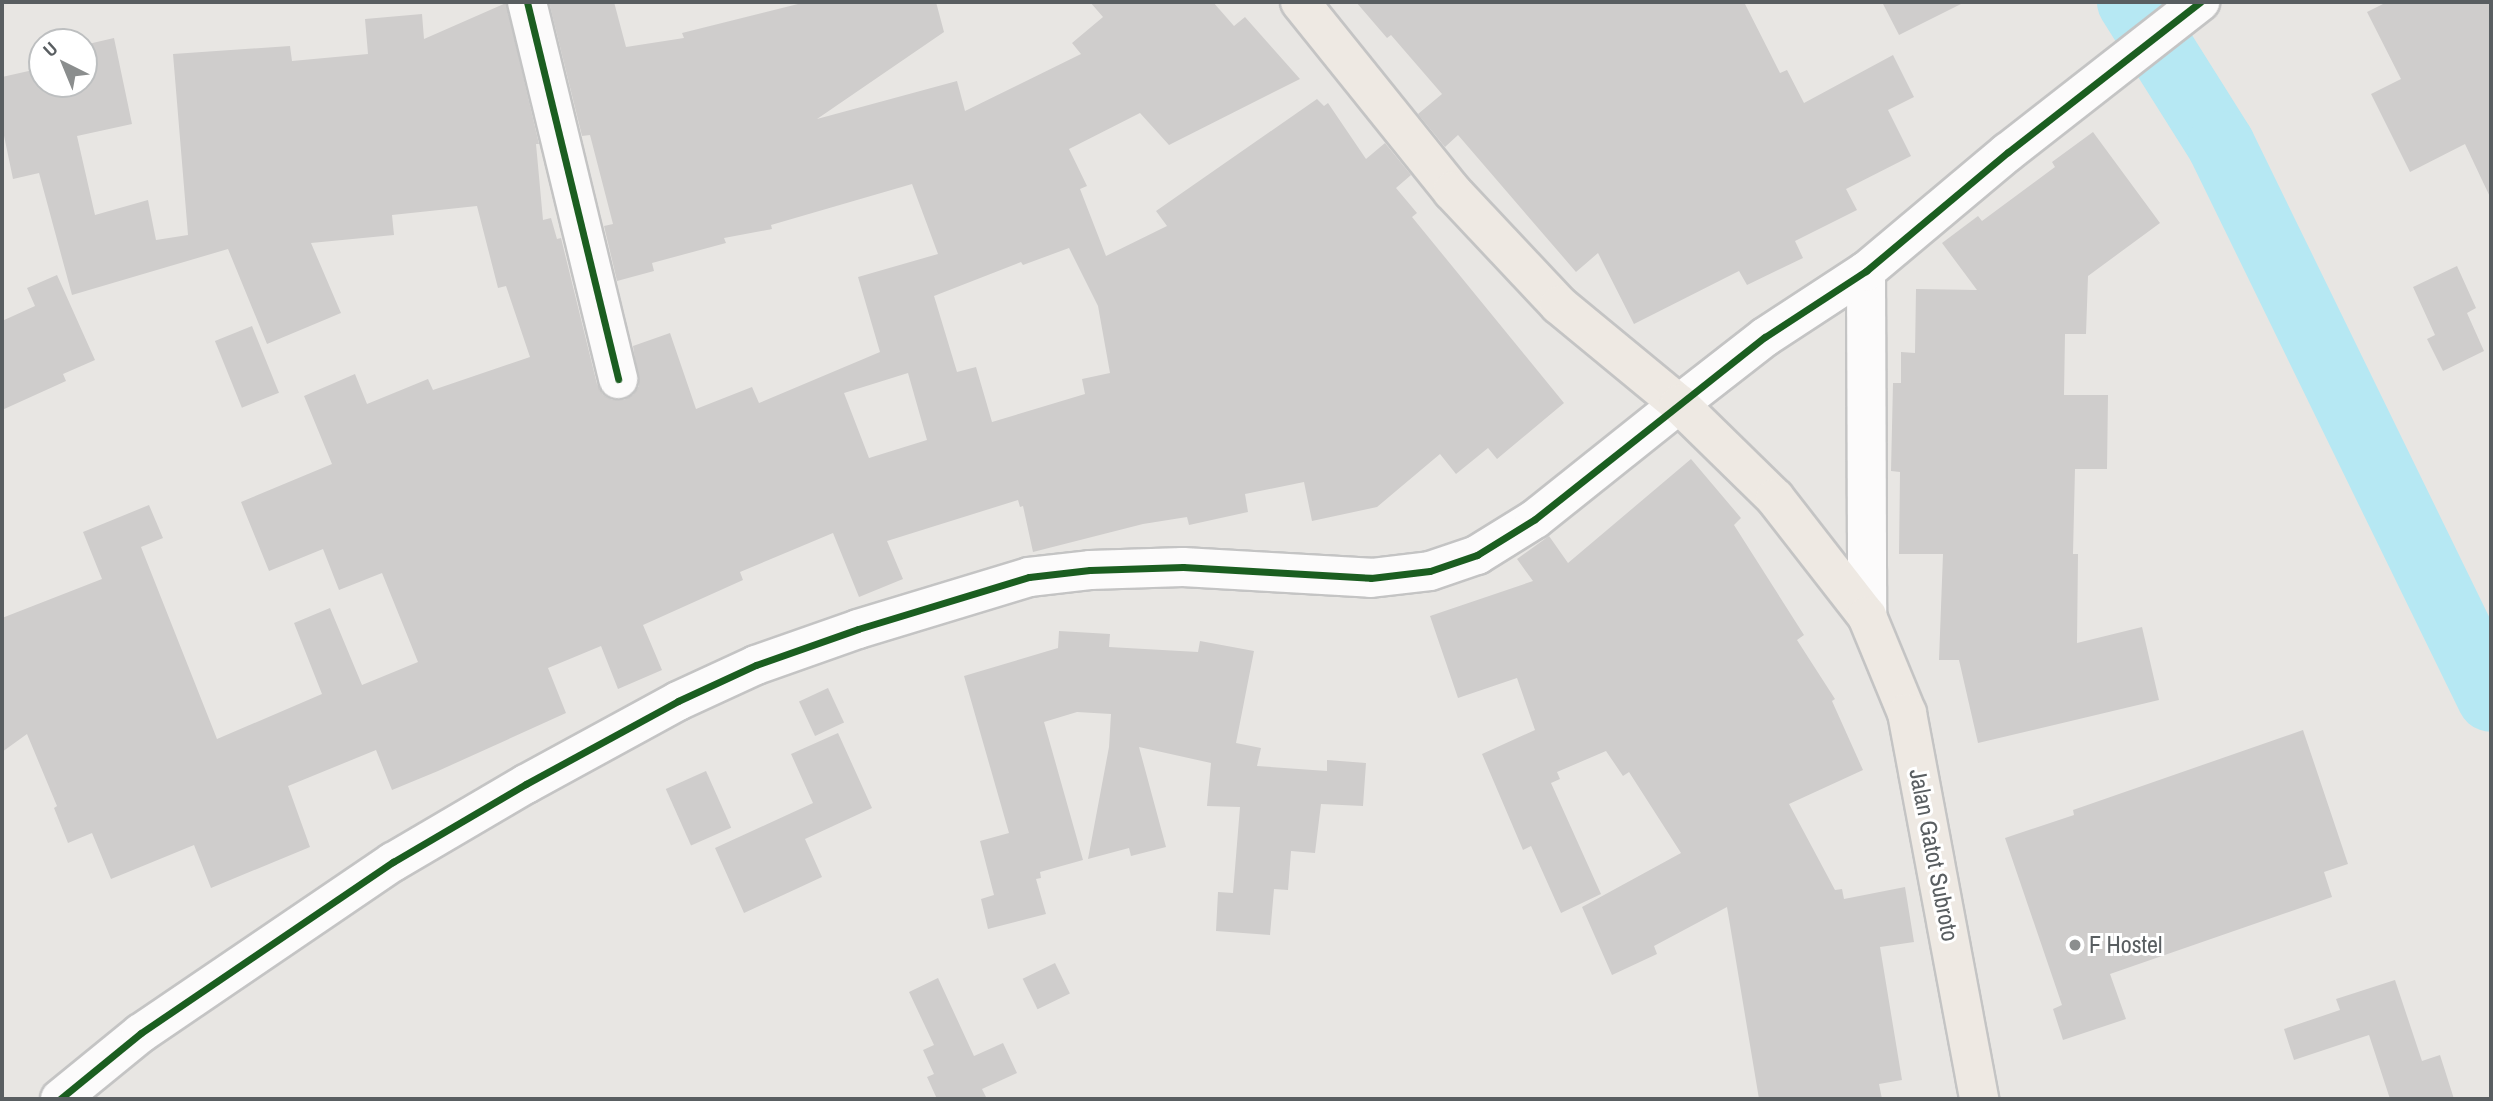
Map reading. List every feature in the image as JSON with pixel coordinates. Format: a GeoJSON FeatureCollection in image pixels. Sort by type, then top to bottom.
{"type":"FeatureCollection","features":[{"type":"Feature","properties":{"kind":"highway","name":"Jalan Gatot Subroto"},"geometry":{"type":"LineString","coordinates":[[1300,2],[1452,191],[1559,304],[1679,404],[1775,498],[1867,616],[1907,713],[1979,1099]]}},
{"type":"Feature","properties":{"kind":"street"},"geometry":{"type":"LineString","coordinates":[[527,2],[618,379]]}},
{"type":"Feature","properties":{"kind":"street"},"geometry":{"type":"LineString","coordinates":[[60,1099],[141,1033],[393,862],[526,784],[666,707],[756,665],[858,629],[1029,577],[1090,570],[1183,567],[1371,578],[1430,571],[1478,555],[1535,519],[1765,337],[1866,271],[2008,152],[2200,2]]}},
{"type":"Feature","properties":{"kind":"street"},"geometry":{"type":"LineString","coordinates":[[1866,271],[1867,616]]}},
{"type":"Feature","properties":{"kind":"building"},"geometry":{"type":"Polygon","coordinates":[[[549,2],[614,2],[626,47],[684,38],[682,33],[806,2],[936,2],[944,32],[817,119],[957,81],[965,111],[1081,54],[1072,43],[1103,17],[1090,2],[1213,2],[1234,26],[1245,17],[1300,79],[1169,145],[1140,113],[1069,149],[1087,186],[1080,189],[1106,256],[1167,226],[1156,211],[1317,99],[1324,106],[1328,103],[1366,159],[1385,143],[1411,175],[1396,188],[1417,213],[1412,217],[1564,403],[1497,459],[1488,448],[1456,474],[1440,454],[1377,507],[1312,521],[1304,482],[1245,494],[1248,512],[1189,525],[1187,517],[1143,524],[1033,552],[1023,506],[1020,507],[1018,500],[887,541],[903,579],[859,597],[833,533],[740,572],[743,580],[643,625],[662,670],[618,689],[601,646],[548,668],[566,713],[438,771],[392,790],[376,750],[288,786],[310,847],[211,888],[194,845],[111,879],[92,833],[68,843],[54,808],[57,806],[27,734],[2,752],[2,618],[102,579],[83,532],[149,505],[163,538],[141,547],[217,739],[322,694],[294,623],[330,608],[362,685],[418,662],[382,573],[339,590],[323,549],[269,571],[241,502],[332,464],[304,396],[355,374],[367,404],[428,379],[433,390],[530,357],[506,286],[498,288],[477,206],[392,215],[394,235],[311,243],[341,313],[267,344],[228,249],[72,295],[39,173],[13,179],[2,126],[2,77],[28,71],[28,98],[98,98],[98,42],[114,38],[132,124],[77,136],[95,215],[148,200],[156,240],[188,235],[173,54],[290,46],[292,61],[368,54],[365,19],[422,14],[424,39],[506,3],[539,144],[536,144],[543,220],[551,218],[557,239],[561,238],[597,384],[603,395],[612,400],[624,400],[633,395],[639,386],[633,346],[670,333],[696,409],[752,387],[759,403],[880,352],[858,277],[938,254],[912,184],[771,225],[772,229],[724,238],[726,243],[652,263],[654,271],[617,281],[604,226],[613,224],[590,135],[582,136],[549,2]],[[1069,248],[1023,265],[1021,262],[934,296],[957,372],[976,367],[992,422],[1085,394],[1082,379],[1110,373],[1098,306],[1069,248]],[[908,373],[844,393],[869,458],[927,440],[908,373]]]}},
{"type":"Feature","properties":{"kind":"building"},"geometry":{"type":"Polygon","coordinates":[[[1356,2],[1744,2],[1780,73],[1787,70],[1804,103],[1893,55],[1914,97],[1888,110],[1911,156],[1846,189],[1857,210],[1795,241],[1803,258],[1747,285],[1739,271],[1634,324],[1598,253],[1576,272],[1458,135],[1445,147],[1418,114],[1442,94],[1391,35],[1387,38],[1356,2]]]}},
{"type":"Feature","properties":{"kind":"building"},"geometry":{"type":"Polygon","coordinates":[[[1882,2],[1965,2],[1899,35],[1882,2]]]}},
{"type":"Feature","properties":{"kind":"building"},"geometry":{"type":"Polygon","coordinates":[[[2387,2],[2491,2],[2491,199],[2465,144],[2410,172],[2371,94],[2401,79],[2367,12],[2387,2]]]}},
{"type":"Feature","properties":{"kind":"building"},"geometry":{"type":"Polygon","coordinates":[[[2093,132],[2160,223],[2088,276],[2086,334],[2065,334],[2064,395],[2108,395],[2107,469],[2075,469],[2073,554],[2078,554],[2077,643],[2142,627],[2159,700],[1978,743],[1959,660],[1939,660],[1943,554],[1899,554],[1900,472],[1891,471],[1893,383],[1901,383],[1901,352],[1915,353],[1916,289],[1977,290],[1942,243],[1978,216],[1982,221],[2055,167],[2052,162],[2093,132]]]}},
{"type":"Feature","properties":{"kind":"building"},"geometry":{"type":"Polygon","coordinates":[[[2457,266],[2476,308],[2467,313],[2484,351],[2443,371],[2427,339],[2435,335],[2413,287],[2457,266]]]}},
{"type":"Feature","properties":{"kind":"building"},"geometry":{"type":"Polygon","coordinates":[[[57,275],[95,360],[63,374],[66,381],[2,410],[2,321],[35,306],[27,288],[57,275]]]}},
{"type":"Feature","properties":{"kind":"building"},"geometry":{"type":"Polygon","coordinates":[[[252,326],[279,393],[242,408],[215,341],[252,326]]]}},
{"type":"Feature","properties":{"kind":"building"},"geometry":{"type":"Polygon","coordinates":[[[1691,459],[1741,518],[1734,525],[1804,635],[1797,640],[1835,699],[1832,701],[1863,770],[1789,804],[1835,890],[1842,889],[1844,899],[1905,887],[1914,942],[1880,947],[1902,1080],[1879,1084],[1882,1099],[1759,1099],[1727,907],[1654,946],[1657,954],[1612,975],[1582,907],[1681,853],[1629,772],[1623,776],[1606,751],[1557,772],[1560,779],[1551,783],[1601,894],[1561,913],[1531,846],[1523,850],[1482,754],[1535,730],[1517,678],[1458,698],[1430,616],[1533,581],[1517,559],[1549,536],[1568,563],[1691,459]]]}},
{"type":"Feature","properties":{"kind":"building"},"geometry":{"type":"Polygon","coordinates":[[[1059,631],[1110,634],[1109,647],[1198,652],[1200,641],[1254,651],[1236,743],[1261,748],[1257,766],[1327,771],[1327,760],[1366,763],[1363,806],[1321,804],[1315,853],[1291,851],[1288,890],[1274,889],[1270,935],[1216,931],[1218,892],[1233,893],[1240,807],[1207,806],[1211,763],[1139,747],[1166,847],[1131,856],[1129,848],[1088,859],[1109,747],[1111,714],[1077,712],[1044,722],[1083,860],[1040,872],[1041,878],[1036,879],[1046,914],[988,929],[981,899],[994,895],[980,841],[1009,833],[964,676],[1058,648],[1059,631]]]}},
{"type":"Feature","properties":{"kind":"building"},"geometry":{"type":"Polygon","coordinates":[[[828,688],[844,722],[815,736],[799,702],[828,688]]]}},
{"type":"Feature","properties":{"kind":"building"},"geometry":{"type":"Polygon","coordinates":[[[2303,730],[2348,864],[2324,872],[2332,897],[2110,974],[2126,1019],[2063,1040],[2053,1009],[2062,1005],[2005,838],[2074,815],[2073,810],[2303,730]]]}},
{"type":"Feature","properties":{"kind":"building"},"geometry":{"type":"Polygon","coordinates":[[[838,733],[872,808],[805,839],[822,877],[744,913],[715,848],[813,803],[791,754],[838,733]]]}},
{"type":"Feature","properties":{"kind":"building"},"geometry":{"type":"Polygon","coordinates":[[[706,771],[731,828],[691,846],[666,789],[706,771]]]}},
{"type":"Feature","properties":{"kind":"building"},"geometry":{"type":"Polygon","coordinates":[[[1055,963],[1070,994],[1038,1009],[1023,979],[1055,963]]]}},
{"type":"Feature","properties":{"kind":"building"},"geometry":{"type":"Polygon","coordinates":[[[938,978],[974,1056],[1003,1043],[1017,1073],[982,1089],[987,1099],[937,1099],[927,1077],[934,1074],[923,1050],[934,1045],[909,992],[938,978]]]}},
{"type":"Feature","properties":{"kind":"building"},"geometry":{"type":"Polygon","coordinates":[[[2395,980],[2422,1061],[2440,1055],[2454,1099],[2390,1099],[2369,1035],[2294,1060],[2284,1029],[2340,1010],[2336,999],[2395,980]]]}},
{"type":"Feature","properties":{"kind":"waterway"},"geometry":{"type":"LineString","coordinates":[[2131,2],[2221,145],[2491,698]]}},
{"type":"Feature","properties":{"kind":"cycle path"},"geometry":{"type":"LineString","coordinates":[[527,2],[618,379]]}},
{"type":"Feature","properties":{"kind":"cycle path"},"geometry":{"type":"LineString","coordinates":[[60,1099],[141,1033],[393,862],[526,784],[678,701],[756,665],[858,629],[1029,577],[1090,570],[1183,567],[1371,578],[1430,571],[1477,555],[1535,519],[1765,337],[1866,271],[2008,152],[2200,2]]}},
{"type":"Feature","properties":{"kind":"place","name":"F Hostel"},"geometry":{"type":"Point","coordinates":[2075,945]}}]}
